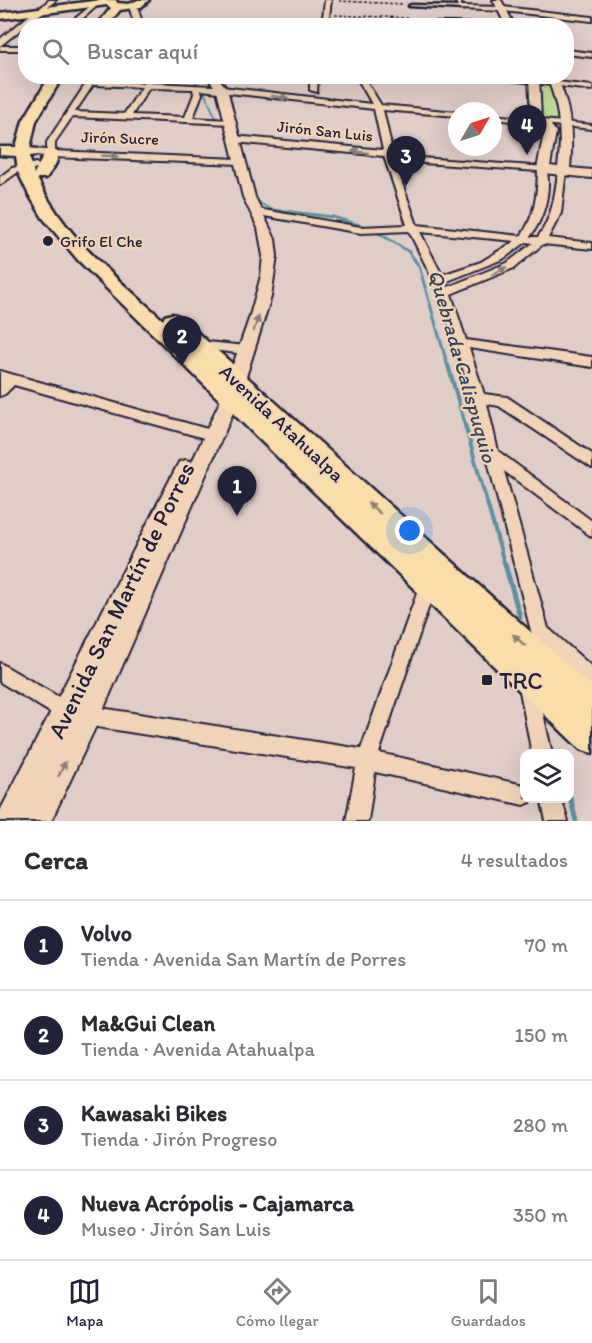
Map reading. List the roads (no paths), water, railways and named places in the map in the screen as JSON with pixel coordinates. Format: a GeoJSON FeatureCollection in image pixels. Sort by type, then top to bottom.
{"type":"FeatureCollection","features":[{"type":"Feature","properties":{"kind":"main road"},"geometry":{"type":"LineString","coordinates":[[0,16],[112,3],[141,2]]}},
{"type":"Feature","properties":{"kind":"main road"},"geometry":{"type":"LineString","coordinates":[[105,18],[112,3]]}},
{"type":"Feature","properties":{"kind":"main road"},"geometry":{"type":"LineString","coordinates":[[34,161],[27,124],[35,107],[51,84]]}},
{"type":"Feature","properties":{"kind":"main road"},"geometry":{"type":"LineString","coordinates":[[34,161],[39,116],[59,84]]}},
{"type":"Feature","properties":{"kind":"main road","name":"Jirón Sucre"},"geometry":{"type":"LineString","coordinates":[[0,151],[34,161]]}},
{"type":"Feature","properties":{"kind":"main road"},"geometry":{"type":"LineString","coordinates":[[0,156],[34,161]]}},
{"type":"Feature","properties":{"kind":"main road","name":"Avenida Atahualpa"},"geometry":{"type":"LineString","coordinates":[[34,161],[63,216],[92,248],[198,345],[229,390]]}},
{"type":"Feature","properties":{"kind":"main road","name":"Avenida Atahualpa"},"geometry":{"type":"LineString","coordinates":[[34,161],[33,188],[53,220],[83,254],[229,390],[435,576],[564,681],[592,737]]}},
{"type":"Feature","properties":{"kind":"main road","name":"Avenida Atahualpa"},"geometry":{"type":"LineString","coordinates":[[435,576],[526,672],[580,711]]}},
{"type":"Feature","properties":{"kind":"street"},"geometry":{"type":"LineString","coordinates":[[32,18],[53,0]]}},
{"type":"Feature","properties":{"kind":"street"},"geometry":{"type":"LineString","coordinates":[[321,0],[328,0],[326,18]]}},
{"type":"Feature","properties":{"kind":"street"},"geometry":{"type":"LineString","coordinates":[[457,0],[461,8]]}},
{"type":"Feature","properties":{"kind":"street"},"geometry":{"type":"LineString","coordinates":[[497,0],[508,18]]}},
{"type":"Feature","properties":{"kind":"street"},"geometry":{"type":"LineString","coordinates":[[508,0],[517,18]]}},
{"type":"Feature","properties":{"kind":"street"},"geometry":{"type":"LineString","coordinates":[[140,18],[141,2]]}},
{"type":"Feature","properties":{"kind":"street"},"geometry":{"type":"LineString","coordinates":[[411,3],[503,9],[592,19]]}},
{"type":"Feature","properties":{"kind":"street"},"geometry":{"type":"LineString","coordinates":[[79,18],[95,6]]}},
{"type":"Feature","properties":{"kind":"street"},"geometry":{"type":"LineString","coordinates":[[0,44],[18,29]]}},
{"type":"Feature","properties":{"kind":"street"},"geometry":{"type":"LineString","coordinates":[[0,48],[18,48]]}},
{"type":"Feature","properties":{"kind":"street"},"geometry":{"type":"LineString","coordinates":[[574,53],[592,55]]}},
{"type":"Feature","properties":{"kind":"street"},"geometry":{"type":"LineString","coordinates":[[0,182],[9,173],[34,161],[51,142],[89,84]]}},
{"type":"Feature","properties":{"kind":"street"},"geometry":{"type":"LineString","coordinates":[[129,84],[196,87],[204,84]]}},
{"type":"Feature","properties":{"kind":"street","name":"Avenida San Martín de Porres"},"geometry":{"type":"LineString","coordinates":[[10,821],[77,714],[229,390],[258,320],[269,269],[269,241],[258,212],[249,197],[238,162],[240,139],[229,122],[222,89],[213,84]]}},
{"type":"Feature","properties":{"kind":"street"},"geometry":{"type":"LineString","coordinates":[[314,84],[314,90]]}},
{"type":"Feature","properties":{"kind":"street"},"geometry":{"type":"LineString","coordinates":[[364,84],[378,107],[388,155],[412,228],[442,286],[479,398],[540,631],[564,681]]}},
{"type":"Feature","properties":{"kind":"street"},"geometry":{"type":"LineString","coordinates":[[534,84],[536,120]]}},
{"type":"Feature","properties":{"kind":"street"},"geometry":{"type":"LineString","coordinates":[[442,286],[490,276],[520,260],[542,240],[555,214],[564,168],[566,124],[554,84]]}},
{"type":"Feature","properties":{"kind":"street"},"geometry":{"type":"LineString","coordinates":[[572,84],[592,88]]}},
{"type":"Feature","properties":{"kind":"street"},"geometry":{"type":"LineString","coordinates":[[126,117],[147,86]]}},
{"type":"Feature","properties":{"kind":"street"},"geometry":{"type":"LineString","coordinates":[[188,120],[198,94],[196,87]]}},
{"type":"Feature","properties":{"kind":"street"},"geometry":{"type":"LineString","coordinates":[[222,89],[448,113]]}},
{"type":"Feature","properties":{"kind":"street"},"geometry":{"type":"LineString","coordinates":[[70,114],[229,122]]}},
{"type":"Feature","properties":{"kind":"street"},"geometry":{"type":"LineString","coordinates":[[502,118],[592,127]]}},
{"type":"Feature","properties":{"kind":"street"},"geometry":{"type":"LineString","coordinates":[[442,286],[506,254],[526,238],[538,213],[550,132],[546,126],[536,120]]}},
{"type":"Feature","properties":{"kind":"street","name":"Jirón San Luis"},"geometry":{"type":"LineString","coordinates":[[240,139],[388,155],[543,167],[592,167]]}},
{"type":"Feature","properties":{"kind":"street","name":"Jirón Sucre"},"geometry":{"type":"LineString","coordinates":[[34,161],[238,162]]}},
{"type":"Feature","properties":{"kind":"street","name":"Jirón San Luis"},"geometry":{"type":"LineString","coordinates":[[564,168],[592,174]]}},
{"type":"Feature","properties":{"kind":"street"},"geometry":{"type":"LineString","coordinates":[[258,212],[366,230],[412,228],[592,246]]}},
{"type":"Feature","properties":{"kind":"street"},"geometry":{"type":"LineString","coordinates":[[461,343],[592,362]]}},
{"type":"Feature","properties":{"kind":"street"},"geometry":{"type":"LineString","coordinates":[[198,345],[246,350]]}},
{"type":"Feature","properties":{"kind":"street"},"geometry":{"type":"LineString","coordinates":[[0,391],[6,377],[204,433]]}},
{"type":"Feature","properties":{"kind":"street","name":"Avenida San Martín de Porres"},"geometry":{"type":"LineString","coordinates":[[36,821],[77,714],[204,433],[229,390]]}},
{"type":"Feature","properties":{"kind":"street"},"geometry":{"type":"LineString","coordinates":[[479,398],[502,401],[592,462]]}},
{"type":"Feature","properties":{"kind":"street"},"geometry":{"type":"LineString","coordinates":[[492,454],[592,530]]}},
{"type":"Feature","properties":{"kind":"street"},"geometry":{"type":"LineString","coordinates":[[357,821],[367,760],[435,576]]}},
{"type":"Feature","properties":{"kind":"street"},"geometry":{"type":"LineString","coordinates":[[540,631],[592,679]]}},
{"type":"Feature","properties":{"kind":"street"},"geometry":{"type":"LineString","coordinates":[[0,672],[77,714],[367,760],[520,794]]}},
{"type":"Feature","properties":{"kind":"street"},"geometry":{"type":"LineString","coordinates":[[526,672],[541,749]]}},
{"type":"Feature","properties":{"kind":"waterway","name":"Quebrada Calispuquio"},"geometry":{"type":"LineString","coordinates":[[0,51],[18,51]]}},
{"type":"Feature","properties":{"kind":"waterway","name":"Quebrada Calispuquio"},"geometry":{"type":"LineString","coordinates":[[198,84],[205,93]]}},
{"type":"Feature","properties":{"kind":"waterway","name":"Quebrada Calispuquio"},"geometry":{"type":"LineString","coordinates":[[204,92],[216,118]]}},
{"type":"Feature","properties":{"kind":"waterway","name":"Quebrada Calispuquio"},"geometry":{"type":"LineString","coordinates":[[236,128],[240,133],[242,149]]}},
{"type":"Feature","properties":{"kind":"waterway","name":"Quebrada Calispuquio"},"geometry":{"type":"LineString","coordinates":[[255,200],[270,209],[288,212]]}},
{"type":"Feature","properties":{"kind":"waterway","name":"Quebrada Calispuquio"},"geometry":{"type":"LineString","coordinates":[[284,211],[288,212]]}},
{"type":"Feature","properties":{"kind":"waterway","name":"Quebrada Calispuquio"},"geometry":{"type":"LineString","coordinates":[[288,212],[333,217],[369,228]]}},
{"type":"Feature","properties":{"kind":"waterway","name":"Quebrada Calispuquio"},"geometry":{"type":"LineString","coordinates":[[288,212],[299,213]]}},
{"type":"Feature","properties":{"kind":"waterway","name":"Quebrada Calispuquio"},"geometry":{"type":"LineString","coordinates":[[375,231],[408,251],[419,266],[448,367]]}},
{"type":"Feature","properties":{"kind":"waterway","name":"Quebrada Calispuquio"},"geometry":{"type":"LineString","coordinates":[[448,365],[505,566]]}},
{"type":"Feature","properties":{"kind":"waterway","name":"Quebrada Calispuquio"},"geometry":{"type":"LineString","coordinates":[[505,564],[520,617]]}},
{"type":"Feature","properties":{"kind":"waterway","name":"Quebrada Calispuquio"},"geometry":{"type":"LineString","coordinates":[[572,803],[576,821]]}},
{"type":"Feature","properties":{"kind":"place","name":"Nueva Acrópolis - Cajamarca"},"geometry":{"type":"Point","coordinates":[527,155]}},
{"type":"Feature","properties":{"kind":"place","name":"Kawasaki Bikes"},"geometry":{"type":"Point","coordinates":[406,186]}},
{"type":"Feature","properties":{"kind":"place","name":"Grifo El Che"},"geometry":{"type":"Point","coordinates":[48,241]}},
{"type":"Feature","properties":{"kind":"place","name":"Ma&Gui Clean"},"geometry":{"type":"Point","coordinates":[182,366]}},
{"type":"Feature","properties":{"kind":"place","name":"Volvo"},"geometry":{"type":"Point","coordinates":[237,516]}},
{"type":"Feature","properties":{"kind":"place","name":"TRC"},"geometry":{"type":"Point","coordinates":[487,680]}}]}
